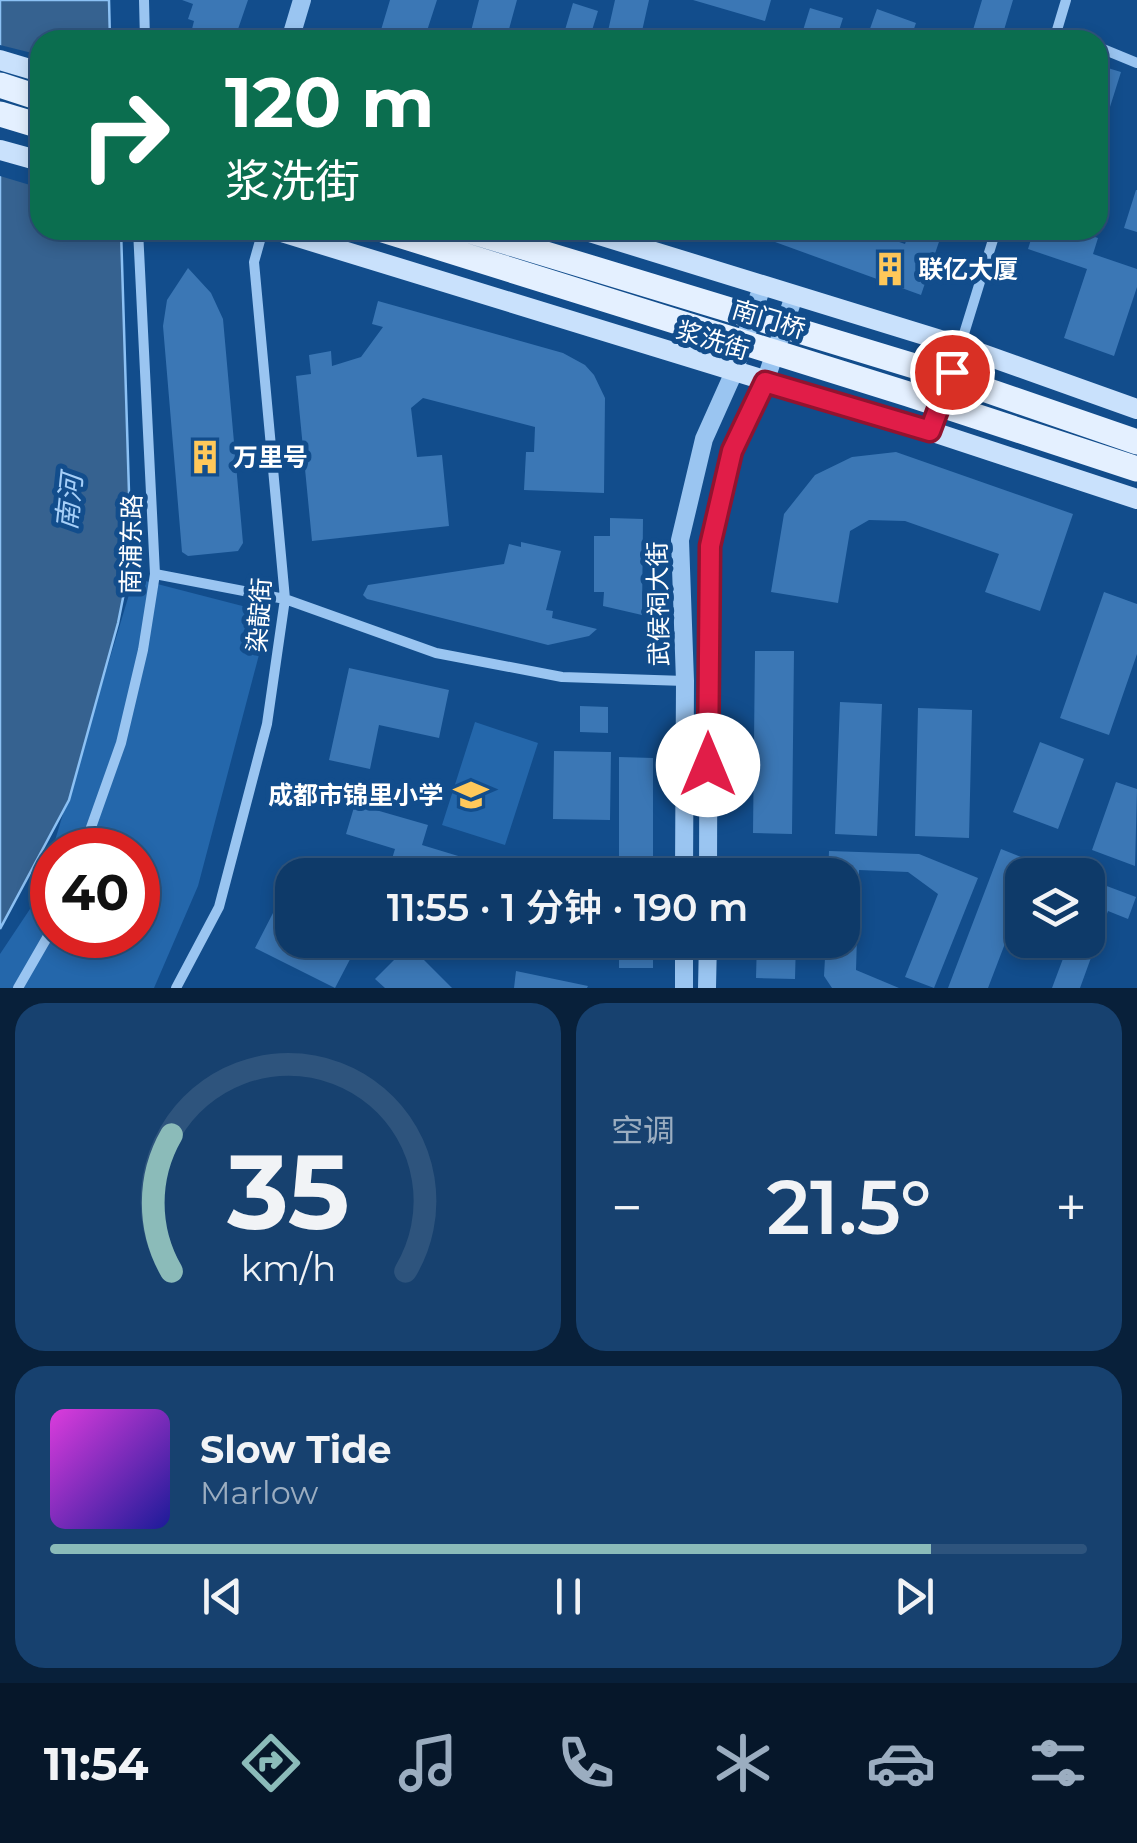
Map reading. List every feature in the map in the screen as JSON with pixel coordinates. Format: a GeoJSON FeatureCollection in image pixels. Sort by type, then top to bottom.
{"type":"FeatureCollection","features":[{"type":"Feature","properties":{"kind":"main road"},"geometry":{"type":"LineString","coordinates":[[0,60],[30,69]]}},
{"type":"Feature","properties":{"kind":"main road"},"geometry":{"type":"LineString","coordinates":[[0,85],[30,95]]}},
{"type":"Feature","properties":{"kind":"main road"},"geometry":{"type":"LineString","coordinates":[[0,114],[30,123]]}},
{"type":"Feature","properties":{"kind":"main road"},"geometry":{"type":"LineString","coordinates":[[0,150],[30,159]]}},
{"type":"Feature","properties":{"kind":"main road","name":"浆洗街"},"geometry":{"type":"LineString","coordinates":[[306,240],[930,431],[1137,499]]}},
{"type":"Feature","properties":{"kind":"main road","name":"南门桥"},"geometry":{"type":"LineString","coordinates":[[414,240],[1137,469]]}},
{"type":"Feature","properties":{"kind":"main road","name":"南门桥"},"geometry":{"type":"LineString","coordinates":[[500,240],[934,372],[1137,442]]}},
{"type":"Feature","properties":{"kind":"main road"},"geometry":{"type":"LineString","coordinates":[[615,240],[960,346],[1136,406]]}},
{"type":"Feature","properties":{"kind":"street"},"geometry":{"type":"LineString","coordinates":[[144,0],[144,30]]}},
{"type":"Feature","properties":{"kind":"street"},"geometry":{"type":"LineString","coordinates":[[293,30],[302,0]]}},
{"type":"Feature","properties":{"kind":"street"},"geometry":{"type":"LineString","coordinates":[[1057,30],[1066,0]]}},
{"type":"Feature","properties":{"kind":"street"},"geometry":{"type":"LineString","coordinates":[[1108,51],[1137,63]]}},
{"type":"Feature","properties":{"kind":"street","name":"南浦东路"},"geometry":{"type":"LineString","coordinates":[[91,828],[121,744],[143,650],[155,574],[138,240]]}},
{"type":"Feature","properties":{"kind":"street","name":"染靛街"},"geometry":{"type":"LineString","coordinates":[[176,988],[219,907],[267,724],[285,599],[254,262],[260,240]]}},
{"type":"Feature","properties":{"kind":"street"},"geometry":{"type":"LineString","coordinates":[[930,431],[993,240]]}},
{"type":"Feature","properties":{"kind":"street","name":"武侯祠大街"},"geometry":{"type":"LineString","coordinates":[[684,858],[680,540],[704,439],[734,372],[762,286]]}},
{"type":"Feature","properties":{"kind":"street","name":"武侯祠大街"},"geometry":{"type":"LineString","coordinates":[[708,858],[710,546],[732,451],[765,382],[794,296]]}},
{"type":"Feature","properties":{"kind":"street"},"geometry":{"type":"LineString","coordinates":[[155,574],[285,599],[436,653],[562,677],[684,681]]}},
{"type":"Feature","properties":{"kind":"street"},"geometry":{"type":"LineString","coordinates":[[18,988],[36,958]]}},
{"type":"Feature","properties":{"kind":"street"},"geometry":{"type":"LineString","coordinates":[[684,958],[684,988]]}},
{"type":"Feature","properties":{"kind":"street"},"geometry":{"type":"LineString","coordinates":[[708,958],[708,988]]}},
{"type":"Feature","properties":{"kind":"shaded area"},"geometry":{"type":"Polygon","coordinates":[[[134,578],[270,613],[198,886],[154,988],[0,988],[0,954],[30,909],[30,958],[160,958],[160,828],[59,828],[134,578]]]}},
{"type":"Feature","properties":{"kind":"shaded area"},"geometry":{"type":"Polygon","coordinates":[[[475,722],[538,743],[505,845],[442,825],[475,722]]]}},
{"type":"Feature","properties":{"kind":"water","name":"南河"},"geometry":{"type":"Polygon","coordinates":[[[0,0],[109,0],[110,30],[30,30],[30,240],[121,240],[131,558],[118,623],[69,800],[54,828],[30,828],[30,873],[0,929],[0,0]]]}},
{"type":"Feature","properties":{"kind":"pier"},"geometry":{"type":"Polygon","coordinates":[[[0,45],[30,52],[30,185],[0,176],[0,45]]]}},
{"type":"Feature","properties":{"kind":"building"},"geometry":{"type":"Polygon","coordinates":[[[182,0],[248,0],[238,30],[192,29],[194,21],[188,19],[193,4],[182,0]]]}},
{"type":"Feature","properties":{"kind":"building"},"geometry":{"type":"Polygon","coordinates":[[[390,0],[437,0],[427,30],[381,30],[390,0]]]}},
{"type":"Feature","properties":{"kind":"building"},"geometry":{"type":"Polygon","coordinates":[[[479,0],[517,0],[509,30],[471,30],[479,0]]]}},
{"type":"Feature","properties":{"kind":"building"},"geometry":{"type":"Polygon","coordinates":[[[615,0],[649,0],[642,30],[608,30],[615,0]]]}},
{"type":"Feature","properties":{"kind":"building"},"geometry":{"type":"Polygon","coordinates":[[[693,0],[771,0],[765,21],[693,0]]]}},
{"type":"Feature","properties":{"kind":"building"},"geometry":{"type":"Polygon","coordinates":[[[982,0],[1013,0],[1004,30],[973,30],[982,0]]]}},
{"type":"Feature","properties":{"kind":"building"},"geometry":{"type":"Polygon","coordinates":[[[573,3],[598,11],[592,30],[565,30],[573,3]]]}},
{"type":"Feature","properties":{"kind":"building"},"geometry":{"type":"Polygon","coordinates":[[[810,8],[843,18],[839,30],[803,30],[810,8]]]}},
{"type":"Feature","properties":{"kind":"building"},"geometry":{"type":"Polygon","coordinates":[[[877,9],[916,23],[914,30],[870,30],[877,9]]]}},
{"type":"Feature","properties":{"kind":"building"},"geometry":{"type":"Polygon","coordinates":[[[1108,68],[1121,72],[1108,113],[1108,68]]]}},
{"type":"Feature","properties":{"kind":"building"},"geometry":{"type":"Polygon","coordinates":[[[1137,190],[1137,232],[1124,228],[1137,190]]]}},
{"type":"Feature","properties":{"kind":"building","name":"联亿大厦"},"geometry":{"type":"Polygon","coordinates":[[[770,240],[894,240],[905,244],[906,240],[940,240],[921,295],[770,240]]]}},
{"type":"Feature","properties":{"kind":"building"},"geometry":{"type":"Polygon","coordinates":[[[1031,240],[1097,240],[1093,254],[1137,269],[1137,287],[1114,356],[1064,338],[1087,269],[1028,249],[1031,240]]]}},
{"type":"Feature","properties":{"kind":"building","name":"万里号"},"geometry":{"type":"Polygon","coordinates":[[[188,268],[211,293],[223,319],[243,543],[238,551],[188,556],[182,552],[163,326],[167,300],[188,268]]]}},
{"type":"Feature","properties":{"kind":"building"},"geometry":{"type":"Polygon","coordinates":[[[378,301],[563,353],[585,365],[605,398],[604,493],[524,490],[526,452],[534,452],[535,427],[423,398],[411,408],[417,457],[442,455],[449,526],[312,541],[296,376],[311,374],[309,355],[331,351],[332,366],[361,357],[383,327],[372,324],[378,301]]]}},
{"type":"Feature","properties":{"kind":"building"},"geometry":{"type":"Polygon","coordinates":[[[896,452],[1073,514],[1040,611],[985,592],[999,554],[905,521],[869,520],[850,531],[838,603],[771,592],[784,514],[815,475],[852,457],[896,452]]]}},
{"type":"Feature","properties":{"kind":"building"},"geometry":{"type":"Polygon","coordinates":[[[610,518],[643,519],[642,615],[603,606],[604,592],[594,592],[594,536],[610,536],[610,518]]]}},
{"type":"Feature","properties":{"kind":"building"},"geometry":{"type":"Polygon","coordinates":[[[521,542],[561,551],[546,610],[553,611],[552,618],[597,629],[589,636],[548,645],[363,595],[368,585],[504,564],[509,544],[521,547],[521,542]]]}},
{"type":"Feature","properties":{"kind":"building"},"geometry":{"type":"Polygon","coordinates":[[[1104,592],[1137,604],[1137,654],[1109,735],[1060,718],[1104,592]]]}},
{"type":"Feature","properties":{"kind":"building"},"geometry":{"type":"Polygon","coordinates":[[[755,651],[794,651],[792,834],[753,833],[755,651]]]}},
{"type":"Feature","properties":{"kind":"building"},"geometry":{"type":"Polygon","coordinates":[[[349,668],[449,690],[439,738],[379,725],[370,769],[329,760],[349,668]]]}},
{"type":"Feature","properties":{"kind":"building"},"geometry":{"type":"Polygon","coordinates":[[[840,702],[882,704],[877,836],[835,834],[840,702]]]}},
{"type":"Feature","properties":{"kind":"building"},"geometry":{"type":"Polygon","coordinates":[[[580,706],[608,707],[608,733],[580,732],[580,706]]]}},
{"type":"Feature","properties":{"kind":"building"},"geometry":{"type":"Polygon","coordinates":[[[918,708],[972,710],[969,838],[915,836],[918,708]]]}},
{"type":"Feature","properties":{"kind":"building"},"geometry":{"type":"Polygon","coordinates":[[[1040,742],[1084,759],[1058,829],[1013,812],[1040,742]]]}},
{"type":"Feature","properties":{"kind":"building"},"geometry":{"type":"Polygon","coordinates":[[[554,751],[611,752],[610,820],[553,819],[554,751]]]}},
{"type":"Feature","properties":{"kind":"building"},"geometry":{"type":"Polygon","coordinates":[[[619,757],[653,758],[653,858],[619,858],[619,757]]]}},
{"type":"Feature","properties":{"kind":"building"},"geometry":{"type":"Polygon","coordinates":[[[1116,782],[1137,789],[1135,866],[1092,850],[1116,782]]]}},
{"type":"Feature","properties":{"kind":"building"},"geometry":{"type":"Polygon","coordinates":[[[355,804],[428,825],[422,845],[465,858],[392,858],[395,849],[346,834],[355,804]]]}},
{"type":"Feature","properties":{"kind":"building"},"geometry":{"type":"Polygon","coordinates":[[[1001,849],[1024,858],[1005,858],[1005,944],[988,988],[948,988],[1001,849]]]}},
{"type":"Feature","properties":{"kind":"building"},"geometry":{"type":"Polygon","coordinates":[[[829,851],[919,854],[978,878],[934,988],[905,977],[938,894],[908,872],[860,870],[860,858],[829,858],[829,851]]]}},
{"type":"Feature","properties":{"kind":"building"},"geometry":{"type":"Polygon","coordinates":[[[1105,885],[1136,897],[1128,919],[1108,911],[1105,919],[1105,885]]]}},
{"type":"Feature","properties":{"kind":"building"},"geometry":{"type":"Polygon","coordinates":[[[275,909],[275,958],[255,948],[275,909]]]}},
{"type":"Feature","properties":{"kind":"building"},"geometry":{"type":"Polygon","coordinates":[[[275,958],[351,958],[335,988],[275,958]]]}},
{"type":"Feature","properties":{"kind":"building"},"geometry":{"type":"Polygon","coordinates":[[[396,958],[422,958],[452,988],[385,988],[375,979],[396,958]]]}},
{"type":"Feature","properties":{"kind":"building"},"geometry":{"type":"Polygon","coordinates":[[[619,958],[653,958],[653,968],[619,968],[619,958]]]}},
{"type":"Feature","properties":{"kind":"building"},"geometry":{"type":"Polygon","coordinates":[[[757,958],[796,958],[795,979],[756,978],[757,958]]]}},
{"type":"Feature","properties":{"kind":"building"},"geometry":{"type":"Polygon","coordinates":[[[825,958],[856,958],[856,970],[899,988],[832,988],[824,976],[825,958]]]}},
{"type":"Feature","properties":{"kind":"building"},"geometry":{"type":"Polygon","coordinates":[[[1063,958],[1091,958],[1080,988],[1052,988],[1063,958]]]}},
{"type":"Feature","properties":{"kind":"building"},"geometry":{"type":"Polygon","coordinates":[[[516,971],[588,986],[514,988],[516,971]]]}},
{"type":"Feature","properties":{"kind":"place","name":"联亿大厦"},"geometry":{"type":"Point","coordinates":[890,269]}},
{"type":"Feature","properties":{"kind":"place","name":"万里号"},"geometry":{"type":"Point","coordinates":[205,457]}},
{"type":"Feature","properties":{"kind":"place","name":"成都市锦里小学"},"geometry":{"type":"Point","coordinates":[471,795]}},
{"type":"Feature","properties":{"kind":"route"},"geometry":{"type":"LineString","coordinates":[[708,765],[710,546],[732,451],[765,382],[930,431],[952,372]]}}]}
